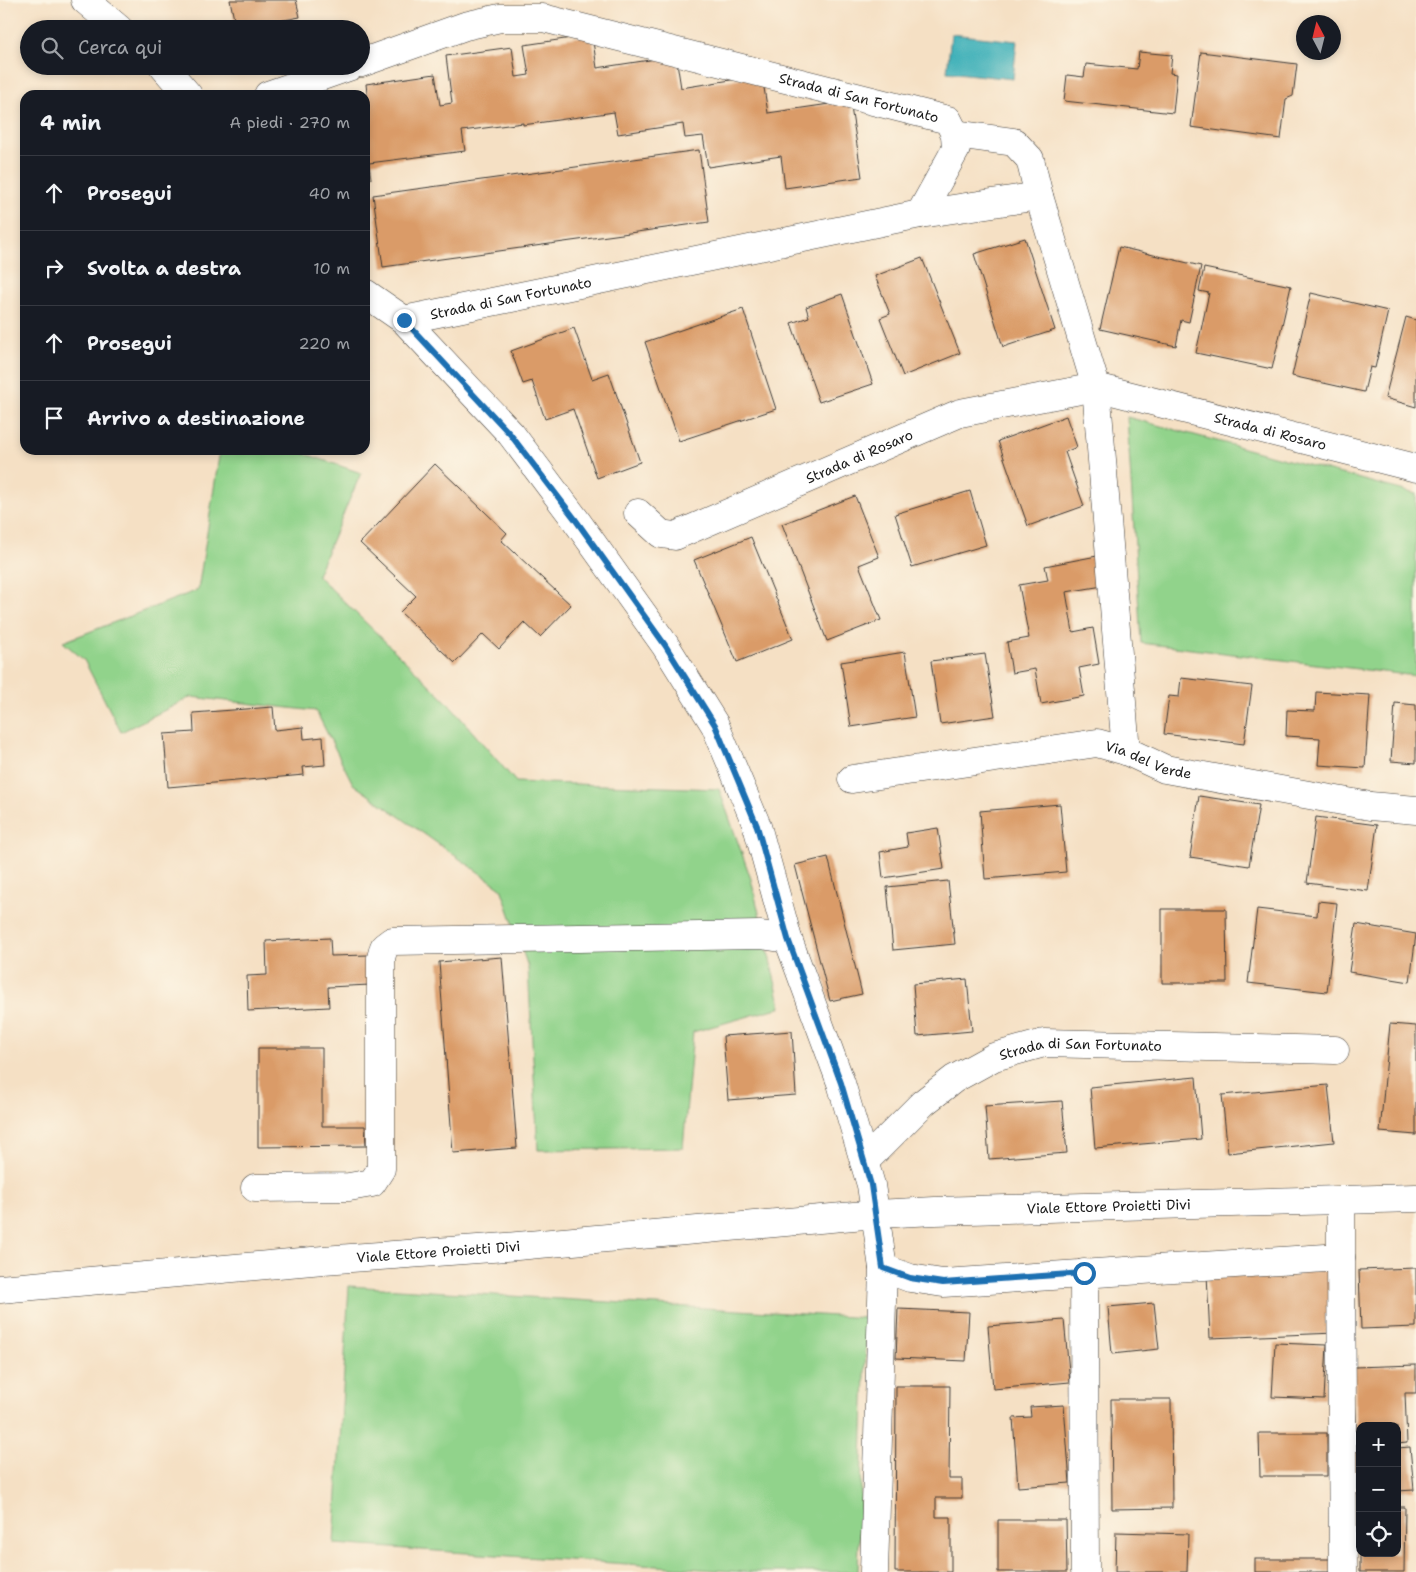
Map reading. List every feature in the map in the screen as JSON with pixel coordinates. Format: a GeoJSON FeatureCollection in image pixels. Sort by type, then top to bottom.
{"type":"FeatureCollection","features":[{"type":"Feature","properties":{"kind":"street"},"geometry":{"type":"LineString","coordinates":[[85,0],[108,20]]}},
{"type":"Feature","properties":{"kind":"street","name":"Strada di San Fortunato"},"geometry":{"type":"LineString","coordinates":[[370,59],[465,26],[500,18],[543,18],[948,120],[956,134],[956,150],[920,214],[404,320]]}},
{"type":"Feature","properties":{"kind":"street"},"geometry":{"type":"LineString","coordinates":[[171,75],[184,90]]}},
{"type":"Feature","properties":{"kind":"street"},"geometry":{"type":"LineString","coordinates":[[282,90],[325,75]]}},
{"type":"Feature","properties":{"kind":"street"},"geometry":{"type":"LineString","coordinates":[[956,134],[1014,142],[1030,159],[1039,196],[1096,387],[1126,751]]}},
{"type":"Feature","properties":{"kind":"street"},"geometry":{"type":"LineString","coordinates":[[920,214],[1039,196]]}},
{"type":"Feature","properties":{"kind":"street","name":"Strada di San Fortunato"},"geometry":{"type":"LineString","coordinates":[[370,296],[404,320],[516,442],[575,519],[665,645],[715,725],[757,826],[788,939],[841,1083],[864,1162],[876,1214]]}},
{"type":"Feature","properties":{"kind":"street","name":"Strada di Rosaro"},"geometry":{"type":"LineString","coordinates":[[638,513],[661,534],[675,536],[960,413],[1096,387],[1416,468]]}},
{"type":"Feature","properties":{"kind":"street","name":"Via del Verde"},"geometry":{"type":"LineString","coordinates":[[852,779],[1097,743],[1126,751],[1165,769],[1370,806],[1416,810]]}},
{"type":"Feature","properties":{"kind":"street"},"geometry":{"type":"LineString","coordinates":[[255,1188],[349,1187],[372,1183],[381,1169],[381,958],[384,947],[392,941],[761,935],[788,939]]}},
{"type":"Feature","properties":{"kind":"street","name":"Strada di San Fortunato"},"geometry":{"type":"LineString","coordinates":[[864,1162],[923,1103],[954,1079],[994,1057],[1044,1043],[1335,1050]]}},
{"type":"Feature","properties":{"kind":"street","name":"Viale Ettore Proietti Divi"},"geometry":{"type":"LineString","coordinates":[[0,1289],[296,1262],[516,1246],[876,1214],[1416,1198]]}},
{"type":"Feature","properties":{"kind":"street"},"geometry":{"type":"LineString","coordinates":[[1341,1200],[1344,1572]]}},
{"type":"Feature","properties":{"kind":"street"},"geometry":{"type":"LineString","coordinates":[[874,1572],[883,1268],[876,1214]]}},
{"type":"Feature","properties":{"kind":"street"},"geometry":{"type":"LineString","coordinates":[[883,1268],[910,1278],[943,1283],[1341,1257]]}},
{"type":"Feature","properties":{"kind":"street"},"geometry":{"type":"LineString","coordinates":[[1084,1273],[1085,1572]]}},
{"type":"Feature","properties":{"kind":"green space"},"geometry":{"type":"Polygon","coordinates":[[[1127,417],[1416,494],[1416,676],[1141,643],[1127,417]]]}},
{"type":"Feature","properties":{"kind":"green space"},"geometry":{"type":"Polygon","coordinates":[[[219,455],[309,455],[361,473],[317,575],[445,700],[516,782],[719,789],[751,879],[781,1007],[693,1032],[683,1148],[538,1150],[528,967],[501,888],[353,784],[316,711],[191,697],[121,732],[84,660],[63,642],[198,590],[219,455]]]}},
{"type":"Feature","properties":{"kind":"green space"},"geometry":{"type":"Polygon","coordinates":[[[349,1286],[867,1318],[858,1572],[744,1572],[334,1544],[349,1286]]]}},
{"type":"Feature","properties":{"kind":"water"},"geometry":{"type":"Polygon","coordinates":[[[951,34],[1017,41],[1013,79],[947,72],[951,34]]]}},
{"type":"Feature","properties":{"kind":"building"},"geometry":{"type":"Polygon","coordinates":[[[230,0],[296,0],[300,17],[284,20],[234,20],[230,0]]]}},
{"type":"Feature","properties":{"kind":"building"},"geometry":{"type":"Polygon","coordinates":[[[592,35],[597,68],[676,56],[681,88],[762,75],[768,113],[850,101],[862,177],[785,188],[781,156],[708,167],[703,136],[685,138],[683,124],[618,134],[614,112],[523,125],[523,123],[462,131],[465,151],[370,163],[370,90],[367,90],[366,84],[435,74],[440,105],[452,103],[446,56],[512,47],[516,77],[529,75],[524,45],[592,35]]]}},
{"type":"Feature","properties":{"kind":"building"},"geometry":{"type":"Polygon","coordinates":[[[1139,52],[1172,55],[1170,73],[1177,74],[1173,113],[1064,101],[1067,75],[1084,77],[1086,64],[1137,69],[1139,52]]]}},
{"type":"Feature","properties":{"kind":"building"},"geometry":{"type":"Polygon","coordinates":[[[1201,52],[1297,64],[1293,96],[1286,99],[1281,139],[1191,127],[1201,52]]]}},
{"type":"Feature","properties":{"kind":"building"},"geometry":{"type":"Polygon","coordinates":[[[699,150],[709,222],[383,267],[373,195],[699,150]]]}},
{"type":"Feature","properties":{"kind":"building"},"geometry":{"type":"Polygon","coordinates":[[[1025,238],[1055,330],[1003,347],[974,254],[1025,238]]]}},
{"type":"Feature","properties":{"kind":"building"},"geometry":{"type":"Polygon","coordinates":[[[1119,247],[1201,266],[1189,322],[1181,320],[1176,346],[1100,329],[1119,247]]]}},
{"type":"Feature","properties":{"kind":"building"},"geometry":{"type":"Polygon","coordinates":[[[922,258],[960,353],[903,376],[880,318],[890,314],[875,276],[922,258]]]}},
{"type":"Feature","properties":{"kind":"building"},"geometry":{"type":"Polygon","coordinates":[[[1204,268],[1291,286],[1272,369],[1196,353],[1209,293],[1199,291],[1204,268]]]}},
{"type":"Feature","properties":{"kind":"building"},"geometry":{"type":"Polygon","coordinates":[[[1311,293],[1388,311],[1375,368],[1370,367],[1364,392],[1292,376],[1311,293]]]}},
{"type":"Feature","properties":{"kind":"building"},"geometry":{"type":"Polygon","coordinates":[[[842,294],[873,384],[819,402],[791,323],[809,317],[806,307],[842,294]]]}},
{"type":"Feature","properties":{"kind":"building"},"geometry":{"type":"Polygon","coordinates":[[[743,309],[776,409],[679,441],[645,342],[743,309]]]}},
{"type":"Feature","properties":{"kind":"building"},"geometry":{"type":"Polygon","coordinates":[[[1406,317],[1416,320],[1416,407],[1385,398],[1406,317]]]}},
{"type":"Feature","properties":{"kind":"building"},"geometry":{"type":"Polygon","coordinates":[[[574,328],[592,379],[609,373],[640,462],[597,478],[573,409],[545,419],[532,381],[523,384],[511,351],[574,328]]]}},
{"type":"Feature","properties":{"kind":"building"},"geometry":{"type":"Polygon","coordinates":[[[1066,416],[1077,447],[1065,452],[1084,506],[1028,526],[998,441],[1066,416]]]}},
{"type":"Feature","properties":{"kind":"building"},"geometry":{"type":"Polygon","coordinates":[[[435,464],[507,533],[501,540],[571,605],[540,637],[524,622],[499,649],[483,634],[455,663],[400,612],[416,596],[360,543],[435,464]]]}},
{"type":"Feature","properties":{"kind":"building"},"geometry":{"type":"Polygon","coordinates":[[[970,491],[986,545],[912,567],[895,514],[970,491]]]}},
{"type":"Feature","properties":{"kind":"building"},"geometry":{"type":"Polygon","coordinates":[[[855,496],[879,557],[859,565],[881,620],[827,641],[782,524],[855,496]]]}},
{"type":"Feature","properties":{"kind":"building"},"geometry":{"type":"Polygon","coordinates":[[[751,537],[793,639],[737,662],[694,560],[751,537]]]}},
{"type":"Feature","properties":{"kind":"building"},"geometry":{"type":"Polygon","coordinates":[[[1097,556],[1103,586],[1066,592],[1073,632],[1093,628],[1099,664],[1079,668],[1084,696],[1041,704],[1035,669],[1012,673],[1007,642],[1029,638],[1019,585],[1048,580],[1045,566],[1097,556]]]}},
{"type":"Feature","properties":{"kind":"building"},"geometry":{"type":"Polygon","coordinates":[[[905,652],[915,717],[851,727],[841,662],[905,652]]]}},
{"type":"Feature","properties":{"kind":"building"},"geometry":{"type":"Polygon","coordinates":[[[985,654],[995,716],[940,724],[931,661],[985,654]]]}},
{"type":"Feature","properties":{"kind":"building"},"geometry":{"type":"Polygon","coordinates":[[[1181,678],[1252,686],[1244,744],[1164,734],[1169,696],[1179,697],[1181,678]]]}},
{"type":"Feature","properties":{"kind":"building"},"geometry":{"type":"Polygon","coordinates":[[[1316,692],[1370,695],[1365,768],[1318,765],[1320,738],[1286,736],[1287,710],[1315,711],[1316,692]]]}},
{"type":"Feature","properties":{"kind":"building"},"geometry":{"type":"Polygon","coordinates":[[[1395,703],[1416,705],[1416,763],[1391,761],[1395,703]]]}},
{"type":"Feature","properties":{"kind":"building"},"geometry":{"type":"Polygon","coordinates":[[[273,707],[275,730],[303,727],[304,739],[323,737],[325,765],[303,767],[304,775],[168,787],[164,734],[194,732],[193,713],[273,707]]]}},
{"type":"Feature","properties":{"kind":"building"},"geometry":{"type":"Polygon","coordinates":[[[1199,796],[1259,805],[1249,866],[1190,857],[1199,796]]]}},
{"type":"Feature","properties":{"kind":"building"},"geometry":{"type":"Polygon","coordinates":[[[1060,804],[1066,872],[985,879],[980,811],[1060,804]]]}},
{"type":"Feature","properties":{"kind":"building"},"geometry":{"type":"Polygon","coordinates":[[[1316,817],[1377,825],[1368,891],[1307,883],[1316,817]]]}},
{"type":"Feature","properties":{"kind":"building"},"geometry":{"type":"Polygon","coordinates":[[[938,828],[944,869],[883,878],[880,852],[908,847],[906,833],[938,828]]]}},
{"type":"Feature","properties":{"kind":"building"},"geometry":{"type":"Polygon","coordinates":[[[828,857],[862,994],[830,1001],[795,865],[828,857]]]}},
{"type":"Feature","properties":{"kind":"building"},"geometry":{"type":"Polygon","coordinates":[[[948,881],[955,944],[893,950],[887,887],[948,881]]]}},
{"type":"Feature","properties":{"kind":"building"},"geometry":{"type":"Polygon","coordinates":[[[1318,901],[1337,903],[1327,992],[1248,983],[1257,909],[1317,916],[1318,901]]]}},
{"type":"Feature","properties":{"kind":"building"},"geometry":{"type":"Polygon","coordinates":[[[1162,909],[1226,909],[1227,983],[1162,983],[1162,909]]]}},
{"type":"Feature","properties":{"kind":"building"},"geometry":{"type":"Polygon","coordinates":[[[1356,924],[1416,934],[1410,982],[1349,972],[1356,924]]]}},
{"type":"Feature","properties":{"kind":"building"},"geometry":{"type":"Polygon","coordinates":[[[330,938],[331,956],[368,955],[370,985],[328,987],[329,1007],[248,1011],[247,976],[267,975],[266,941],[330,938]]]}},
{"type":"Feature","properties":{"kind":"building"},"geometry":{"type":"Polygon","coordinates":[[[502,957],[517,1148],[453,1153],[439,962],[502,957]]]}},
{"type":"Feature","properties":{"kind":"building"},"geometry":{"type":"Polygon","coordinates":[[[967,979],[972,1031],[917,1036],[913,984],[967,979]]]}},
{"type":"Feature","properties":{"kind":"building"},"geometry":{"type":"Polygon","coordinates":[[[1390,1024],[1416,1026],[1416,1135],[1380,1132],[1390,1024]]]}},
{"type":"Feature","properties":{"kind":"building"},"geometry":{"type":"Polygon","coordinates":[[[792,1031],[796,1095],[728,1100],[723,1036],[792,1031]]]}},
{"type":"Feature","properties":{"kind":"building"},"geometry":{"type":"Polygon","coordinates":[[[258,1048],[322,1048],[322,1126],[365,1126],[366,1146],[258,1147],[258,1048]]]}},
{"type":"Feature","properties":{"kind":"building"},"geometry":{"type":"Polygon","coordinates":[[[1196,1077],[1201,1139],[1095,1148],[1090,1087],[1196,1077]]]}},
{"type":"Feature","properties":{"kind":"building"},"geometry":{"type":"Polygon","coordinates":[[[1328,1085],[1334,1142],[1228,1153],[1222,1095],[1328,1085]]]}},
{"type":"Feature","properties":{"kind":"building"},"geometry":{"type":"Polygon","coordinates":[[[1062,1101],[1067,1153],[989,1159],[985,1106],[1062,1101]]]}},
{"type":"Feature","properties":{"kind":"building"},"geometry":{"type":"Polygon","coordinates":[[[1416,1268],[1416,1327],[1361,1329],[1359,1270],[1416,1268]]]}},
{"type":"Feature","properties":{"kind":"building"},"geometry":{"type":"Polygon","coordinates":[[[1334,1269],[1336,1333],[1210,1338],[1207,1274],[1334,1269]]]}},
{"type":"Feature","properties":{"kind":"building"},"geometry":{"type":"Polygon","coordinates":[[[1154,1303],[1159,1349],[1112,1354],[1108,1307],[1154,1303]]]}},
{"type":"Feature","properties":{"kind":"building"},"geometry":{"type":"Polygon","coordinates":[[[898,1309],[969,1312],[966,1361],[896,1358],[898,1309]]]}},
{"type":"Feature","properties":{"kind":"building"},"geometry":{"type":"Polygon","coordinates":[[[1064,1320],[1070,1382],[993,1389],[988,1326],[1064,1320]]]}},
{"type":"Feature","properties":{"kind":"building"},"geometry":{"type":"Polygon","coordinates":[[[1275,1343],[1327,1345],[1324,1399],[1272,1397],[1275,1343]]]}},
{"type":"Feature","properties":{"kind":"building"},"geometry":{"type":"Polygon","coordinates":[[[1416,1365],[1416,1393],[1405,1393],[1407,1443],[1401,1444],[1401,1422],[1356,1422],[1354,1367],[1416,1365]]]}},
{"type":"Feature","properties":{"kind":"building"},"geometry":{"type":"Polygon","coordinates":[[[896,1386],[950,1386],[949,1479],[962,1479],[962,1498],[936,1498],[936,1517],[951,1517],[951,1572],[895,1572],[896,1386]]]}},
{"type":"Feature","properties":{"kind":"building"},"geometry":{"type":"Polygon","coordinates":[[[1111,1399],[1171,1399],[1172,1508],[1112,1509],[1111,1399]]]}},
{"type":"Feature","properties":{"kind":"building"},"geometry":{"type":"Polygon","coordinates":[[[1064,1405],[1070,1483],[1018,1487],[1013,1418],[1031,1417],[1030,1407],[1064,1405]]]}},
{"type":"Feature","properties":{"kind":"building"},"geometry":{"type":"Polygon","coordinates":[[[1259,1433],[1327,1433],[1327,1476],[1260,1476],[1259,1433]]]}},
{"type":"Feature","properties":{"kind":"building"},"geometry":{"type":"Polygon","coordinates":[[[1410,1447],[1414,1490],[1401,1491],[1401,1448],[1410,1447]]]}},
{"type":"Feature","properties":{"kind":"building"},"geometry":{"type":"Polygon","coordinates":[[[1352,1452],[1356,1452],[1356,1494],[1355,1494],[1352,1452]]]}},
{"type":"Feature","properties":{"kind":"building"},"geometry":{"type":"Polygon","coordinates":[[[1401,1507],[1405,1507],[1404,1572],[1360,1572],[1360,1557],[1401,1557],[1401,1507]]]}},
{"type":"Feature","properties":{"kind":"building"},"geometry":{"type":"Polygon","coordinates":[[[998,1520],[1066,1520],[1067,1572],[998,1572],[998,1520]]]}},
{"type":"Feature","properties":{"kind":"building"},"geometry":{"type":"Polygon","coordinates":[[[1116,1532],[1188,1534],[1187,1572],[1115,1572],[1116,1532]]]}},
{"type":"Feature","properties":{"kind":"building"},"geometry":{"type":"Polygon","coordinates":[[[1255,1559],[1331,1559],[1331,1572],[1255,1572],[1255,1559]]]}},
{"type":"Feature","properties":{"kind":"route"},"geometry":{"type":"LineString","coordinates":[[404,320],[510,434],[575,519],[665,645],[715,725],[757,826],[788,939],[841,1083],[871,1185],[883,1268],[910,1278],[943,1283],[1084,1273]]}}]}
